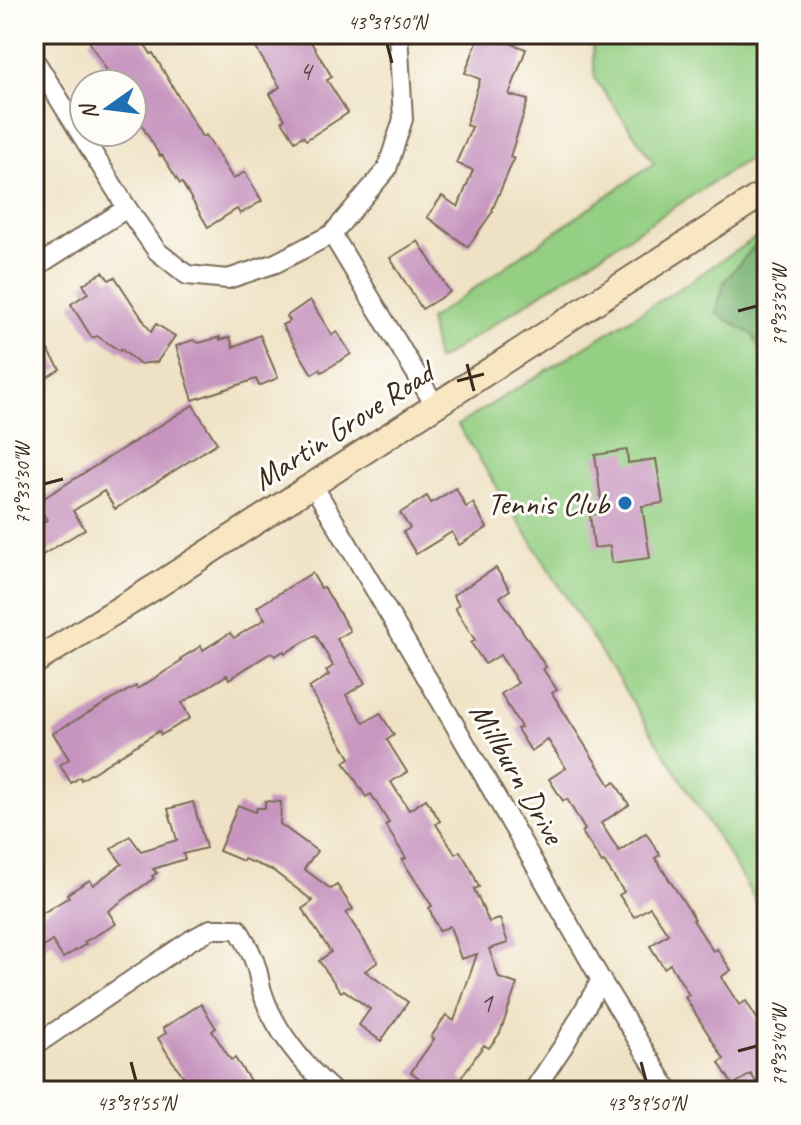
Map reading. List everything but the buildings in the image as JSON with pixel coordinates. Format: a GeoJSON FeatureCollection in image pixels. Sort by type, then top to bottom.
{"type":"FeatureCollection","features":[{"type":"Feature","properties":{"kind":"main road","name":"Martin Grove Road"},"geometry":{"type":"LineString","coordinates":[[34,662],[767,191]]}},
{"type":"Feature","properties":{"kind":"street"},"geometry":{"type":"LineString","coordinates":[[387,34],[400,58]]}},
{"type":"Feature","properties":{"kind":"street"},"geometry":{"type":"LineString","coordinates":[[34,59],[157,251],[187,275],[228,279],[276,263],[332,234],[387,169],[403,119],[398,34]]}},
{"type":"Feature","properties":{"kind":"street"},"geometry":{"type":"LineString","coordinates":[[34,268],[127,208]]}},
{"type":"Feature","properties":{"kind":"street"},"geometry":{"type":"LineString","coordinates":[[332,234],[435,405]]}},
{"type":"Feature","properties":{"kind":"street","name":"Millburn Drive"},"geometry":{"type":"LineString","coordinates":[[313,485],[601,980],[669,1091]]}},
{"type":"Feature","properties":{"kind":"street"},"geometry":{"type":"LineString","coordinates":[[34,1046],[191,940],[211,929],[238,929],[249,947],[263,996],[275,1019],[310,1071],[333,1091]]}},
{"type":"Feature","properties":{"kind":"street"},"geometry":{"type":"LineString","coordinates":[[533,1091],[564,1045],[601,980]]}},
{"type":"Feature","properties":{"kind":"green space"},"geometry":{"type":"Polygon","coordinates":[[[592,34],[767,34],[767,147],[437,361],[429,320],[654,163],[595,79],[592,34]]]}},
{"type":"Feature","properties":{"kind":"green space"},"geometry":{"type":"Polygon","coordinates":[[[767,230],[767,920],[458,425],[683,286],[767,230]]]}},
{"type":"Feature","properties":{"kind":"green space"},"geometry":{"type":"Polygon","coordinates":[[[767,237],[767,364],[753,335],[716,313],[724,282],[756,244],[767,237]]]}},
{"type":"Feature","properties":{"kind":"place","name":"Tennis Club"},"geometry":{"type":"Point","coordinates":[625,503]}}]}
